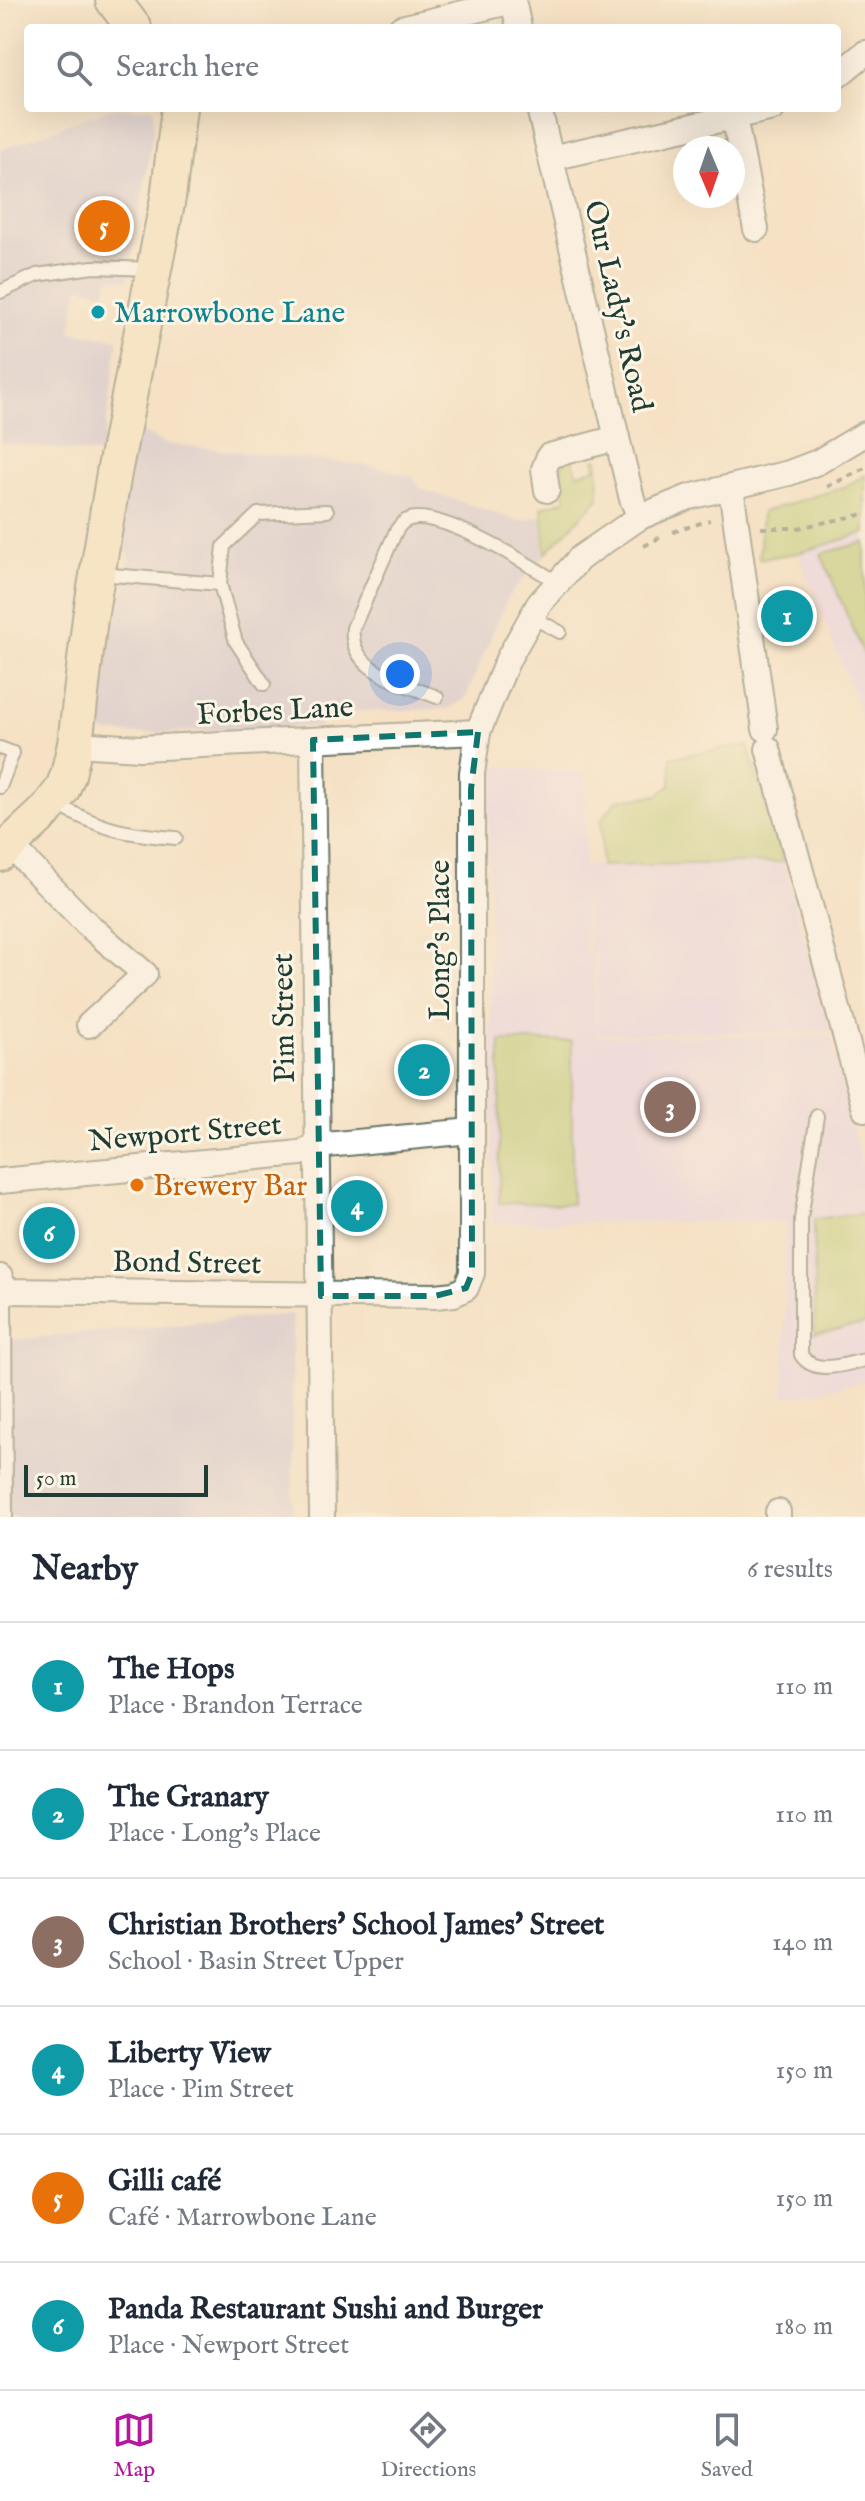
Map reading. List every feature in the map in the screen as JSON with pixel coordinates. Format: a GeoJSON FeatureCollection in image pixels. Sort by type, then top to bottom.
{"type":"FeatureCollection","features":[{"type":"Feature","properties":{"kind":"main road"},"geometry":{"type":"LineString","coordinates":[[113,0],[131,24]]}},
{"type":"Feature","properties":{"kind":"main road"},"geometry":{"type":"LineString","coordinates":[[5,850],[53,802],[68,775],[75,744],[97,574],[168,198],[179,112]]}},
{"type":"Feature","properties":{"kind":"street"},"geometry":{"type":"LineString","coordinates":[[417,24],[513,0],[518,24]]}},
{"type":"Feature","properties":{"kind":"street"},"geometry":{"type":"LineString","coordinates":[[841,73],[865,53]]}},
{"type":"Feature","properties":{"kind":"street","name":"Our Lady's Road"},"geometry":{"type":"LineString","coordinates":[[540,112],[632,499],[640,517]]}},
{"type":"Feature","properties":{"kind":"street"},"geometry":{"type":"LineString","coordinates":[[551,158],[756,112]]}},
{"type":"Feature","properties":{"kind":"street"},"geometry":{"type":"LineString","coordinates":[[734,117],[756,229]]}},
{"type":"Feature","properties":{"kind":"street","name":"Long's Place"},"geometry":{"type":"LineString","coordinates":[[321,1296],[454,1294],[466,1288],[472,1273],[471,789],[478,732],[508,659],[539,604],[580,558],[640,517],[689,497],[789,473],[818,462],[865,434]]}},
{"type":"Feature","properties":{"kind":"street"},"geometry":{"type":"LineString","coordinates":[[547,490],[544,469],[549,456],[617,438]]}},
{"type":"Feature","properties":{"kind":"street"},"geometry":{"type":"LineString","coordinates":[[731,488],[726,523],[766,739],[865,1109]]}},
{"type":"Feature","properties":{"kind":"street","name":"Forbes Lane"},"geometry":{"type":"LineString","coordinates":[[75,744],[140,748],[478,732]]}},
{"type":"Feature","properties":{"kind":"street","name":"Pim Street"},"geometry":{"type":"LineString","coordinates":[[313,740],[322,1517]]}},
{"type":"Feature","properties":{"kind":"street"},"geometry":{"type":"LineString","coordinates":[[5,850],[145,974],[89,1025]]}},
{"type":"Feature","properties":{"kind":"street","name":"Newport Street"},"geometry":{"type":"LineString","coordinates":[[0,1181],[301,1153],[316,1146],[471,1131]]}},
{"type":"Feature","properties":{"kind":"street","name":"Bond Street"},"geometry":{"type":"LineString","coordinates":[[2,1284],[321,1296]]}},
{"type":"Feature","properties":{"kind":"lane"},"geometry":{"type":"LineString","coordinates":[[0,292],[37,275],[93,267],[154,269]]}},
{"type":"Feature","properties":{"kind":"lane"},"geometry":{"type":"LineString","coordinates":[[264,684],[236,642],[220,584],[224,546],[258,514],[327,511]]}},
{"type":"Feature","properties":{"kind":"lane"},"geometry":{"type":"LineString","coordinates":[[437,697],[380,674],[362,660],[352,639],[353,628],[383,558],[404,521],[424,518],[462,531],[504,548],[558,583]]}},
{"type":"Feature","properties":{"kind":"lane"},"geometry":{"type":"LineString","coordinates":[[97,574],[220,584]]}},
{"type":"Feature","properties":{"kind":"lane"},"geometry":{"type":"LineString","coordinates":[[532,617],[560,632]]}},
{"type":"Feature","properties":{"kind":"lane"},"geometry":{"type":"LineString","coordinates":[[0,748],[13,753],[0,787]]}},
{"type":"Feature","properties":{"kind":"lane"},"geometry":{"type":"LineString","coordinates":[[53,802],[87,821],[128,835],[176,838]]}},
{"type":"Feature","properties":{"kind":"lane"},"geometry":{"type":"LineString","coordinates":[[817,1116],[801,1219],[801,1355],[807,1364],[817,1367],[865,1360]]}},
{"type":"Feature","properties":{"kind":"lane"},"geometry":{"type":"LineString","coordinates":[[2,1284],[6,1517]]}},
{"type":"Feature","properties":{"kind":"path"},"geometry":{"type":"LineString","coordinates":[[653,541],[694,524],[798,528],[865,514]]}},
{"type":"Feature","properties":{"kind":"highlighted area"},"geometry":{"type":"Polygon","coordinates":[[[478,732],[471,789],[472,1273],[466,1288],[435,1296],[321,1296],[313,740],[478,732]]]}},
{"type":"Feature","properties":{"kind":"shaded area"},"geometry":{"type":"Polygon","coordinates":[[[100,112],[153,112],[154,128],[128,280],[109,277],[106,292],[79,287],[71,332],[118,339],[102,454],[0,443],[0,150],[100,112]]]}},
{"type":"Feature","properties":{"kind":"shaded area"},"geometry":{"type":"Polygon","coordinates":[[[134,429],[166,444],[375,466],[412,476],[422,489],[520,521],[541,516],[545,556],[508,597],[465,699],[448,709],[321,712],[321,726],[128,734],[91,731],[108,601],[125,591],[130,553],[114,549],[134,429]]]}},
{"type":"Feature","properties":{"kind":"shaded area"},"geometry":{"type":"Polygon","coordinates":[[[865,533],[865,733],[859,709],[798,553],[865,533]]]}},
{"type":"Feature","properties":{"kind":"shaded area"},"geometry":{"type":"Polygon","coordinates":[[[496,766],[585,773],[585,865],[783,862],[831,1032],[597,1034],[597,951],[588,950],[585,882],[585,952],[594,952],[596,1036],[831,1036],[865,1176],[865,1381],[784,1396],[785,1221],[493,1223],[488,791],[496,766]]]}},
{"type":"Feature","properties":{"kind":"shaded area"},"geometry":{"type":"Polygon","coordinates":[[[292,1314],[293,1517],[0,1517],[0,1341],[292,1314]]]}},
{"type":"Feature","properties":{"kind":"green space"},"geometry":{"type":"Polygon","coordinates":[[[572,458],[578,474],[596,468],[594,460],[598,459],[599,498],[546,553],[542,507],[566,500],[559,474],[564,462],[572,458]]]}},
{"type":"Feature","properties":{"kind":"green space"},"geometry":{"type":"Polygon","coordinates":[[[865,475],[865,533],[798,553],[759,559],[762,512],[844,487],[865,475]]]}},
{"type":"Feature","properties":{"kind":"green space"},"geometry":{"type":"Polygon","coordinates":[[[865,542],[865,657],[821,554],[865,542]]]}},
{"type":"Feature","properties":{"kind":"green space"},"geometry":{"type":"Polygon","coordinates":[[[748,745],[783,862],[601,866],[601,820],[617,800],[658,795],[671,785],[671,757],[748,745]]]}},
{"type":"Feature","properties":{"kind":"green space"},"geometry":{"type":"Polygon","coordinates":[[[500,1041],[572,1041],[572,1204],[499,1203],[500,1041]]]}},
{"type":"Feature","properties":{"kind":"green space"},"geometry":{"type":"Polygon","coordinates":[[[865,1213],[865,1324],[815,1334],[814,1219],[865,1213]]]}},
{"type":"Feature","properties":{"kind":"place","name":"Gilli café"},"geometry":{"type":"Point","coordinates":[104,226]}},
{"type":"Feature","properties":{"kind":"place","name":"Marrowbone Lane"},"geometry":{"type":"Point","coordinates":[98,312]}},
{"type":"Feature","properties":{"kind":"place","name":"The Hops"},"geometry":{"type":"Point","coordinates":[787,616]}},
{"type":"Feature","properties":{"kind":"place","name":"The Granary"},"geometry":{"type":"Point","coordinates":[424,1070]}},
{"type":"Feature","properties":{"kind":"place","name":"Christian Brothers' School James' Street"},"geometry":{"type":"Point","coordinates":[670,1107]}},
{"type":"Feature","properties":{"kind":"place","name":"Brewery Bar"},"geometry":{"type":"Point","coordinates":[137,1185]}},
{"type":"Feature","properties":{"kind":"place","name":"Liberty View"},"geometry":{"type":"Point","coordinates":[357,1206]}},
{"type":"Feature","properties":{"kind":"place","name":"Panda Restaurant Sushi and Burger"},"geometry":{"type":"Point","coordinates":[49,1233]}}]}
